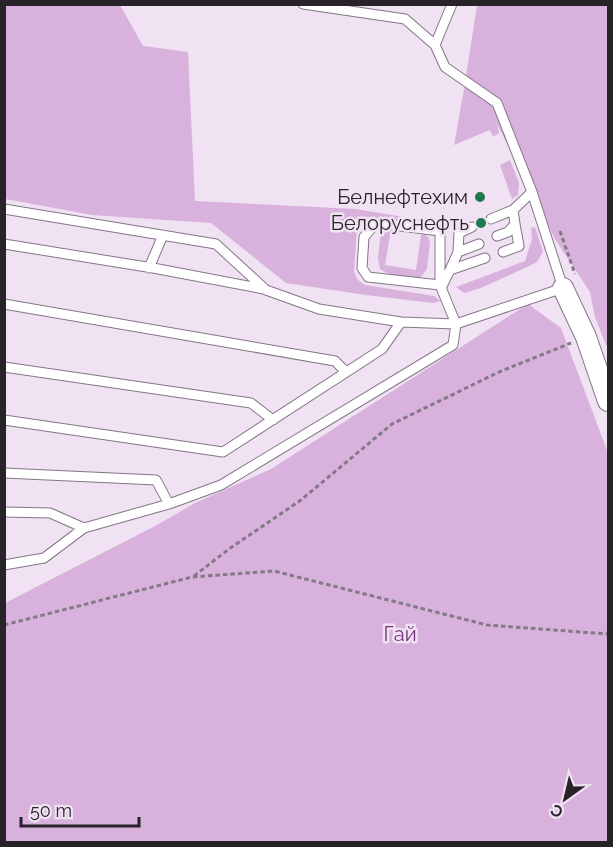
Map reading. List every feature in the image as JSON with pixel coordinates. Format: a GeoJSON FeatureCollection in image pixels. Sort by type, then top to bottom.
{"type":"FeatureCollection","features":[{"type":"Feature","properties":{"kind":"street"},"geometry":{"type":"LineString","coordinates":[[563,288],[586,337],[609,400]]}},
{"type":"Feature","properties":{"kind":"lane"},"geometry":{"type":"LineString","coordinates":[[4,244],[266,290],[320,309],[401,322],[456,324],[563,288],[532,192],[497,103],[445,67],[435,45],[405,19],[303,4]]}},
{"type":"Feature","properties":{"kind":"lane"},"geometry":{"type":"LineString","coordinates":[[435,45],[452,4]]}},
{"type":"Feature","properties":{"kind":"lane"},"geometry":{"type":"LineString","coordinates":[[490,219],[513,210],[532,192]]}},
{"type":"Feature","properties":{"kind":"lane"},"geometry":{"type":"LineString","coordinates":[[4,209],[216,244],[266,290]]}},
{"type":"Feature","properties":{"kind":"lane"},"geometry":{"type":"LineString","coordinates":[[503,252],[519,246],[513,210]]}},
{"type":"Feature","properties":{"kind":"lane"},"geometry":{"type":"LineString","coordinates":[[4,565],[44,558],[84,528],[169,504],[220,486],[453,345],[456,324],[440,286],[440,231],[376,223],[364,237],[363,268],[368,277],[440,286]]}},
{"type":"Feature","properties":{"kind":"lane"},"geometry":{"type":"LineString","coordinates":[[497,236],[508,232],[515,224]]}},
{"type":"Feature","properties":{"kind":"lane"},"geometry":{"type":"LineString","coordinates":[[440,286],[458,252],[459,233],[472,227]]}},
{"type":"Feature","properties":{"kind":"lane"},"geometry":{"type":"LineString","coordinates":[[149,268],[163,235]]}},
{"type":"Feature","properties":{"kind":"lane"},"geometry":{"type":"LineString","coordinates":[[458,252],[479,244]]}},
{"type":"Feature","properties":{"kind":"lane"},"geometry":{"type":"LineString","coordinates":[[450,270],[484,258]]}},
{"type":"Feature","properties":{"kind":"lane"},"geometry":{"type":"LineString","coordinates":[[4,304],[334,361],[346,372]]}},
{"type":"Feature","properties":{"kind":"lane"},"geometry":{"type":"LineString","coordinates":[[4,420],[223,452],[382,349],[401,322]]}},
{"type":"Feature","properties":{"kind":"lane"},"geometry":{"type":"LineString","coordinates":[[4,367],[251,403],[273,420]]}},
{"type":"Feature","properties":{"kind":"lane"},"geometry":{"type":"LineString","coordinates":[[4,473],[156,480],[169,504]]}},
{"type":"Feature","properties":{"kind":"lane"},"geometry":{"type":"LineString","coordinates":[[4,512],[50,513],[84,528]]}},
{"type":"Feature","properties":{"kind":"path"},"geometry":{"type":"LineString","coordinates":[[192,577],[301,500],[392,424],[498,372],[586,337]]}},
{"type":"Feature","properties":{"kind":"path"},"geometry":{"type":"LineString","coordinates":[[4,625],[192,577],[273,571],[487,625],[609,634]]}},
{"type":"Feature","properties":{"kind":"green space"},"geometry":{"type":"Polygon","coordinates":[[[4,5],[120,5],[143,46],[188,52],[195,201],[355,209],[440,223],[435,227],[368,217],[357,227],[354,272],[358,280],[365,285],[434,296],[441,301],[433,303],[286,283],[211,223],[92,215],[5,199],[4,5]]]}},
{"type":"Feature","properties":{"kind":"green space"},"geometry":{"type":"Polygon","coordinates":[[[477,5],[608,5],[608,350],[595,317],[590,292],[555,239],[497,124],[499,133],[493,137],[490,130],[454,145],[477,5]]]}},
{"type":"Feature","properties":{"kind":"green space"},"geometry":{"type":"Polygon","coordinates":[[[510,160],[519,183],[518,195],[512,199],[500,165],[510,160]]]}},
{"type":"Feature","properties":{"kind":"green space"},"geometry":{"type":"Polygon","coordinates":[[[535,227],[543,252],[537,262],[481,288],[464,293],[456,287],[525,261],[532,239],[531,228],[535,227]]]}},
{"type":"Feature","properties":{"kind":"green space"},"geometry":{"type":"Polygon","coordinates":[[[391,230],[385,265],[416,270],[421,235],[425,234],[428,237],[430,242],[427,269],[420,278],[399,277],[380,269],[378,259],[380,238],[385,232],[391,230]]]}},
{"type":"Feature","properties":{"kind":"green space","name":"Гай"},"geometry":{"type":"Polygon","coordinates":[[[528,304],[561,328],[608,453],[608,842],[5,842],[5,603],[195,503],[271,469],[528,304]]]}},
{"type":"Feature","properties":{"kind":"place","name":"Белнефтехим"},"geometry":{"type":"Point","coordinates":[480,197]}},
{"type":"Feature","properties":{"kind":"place","name":"Белоруснефть"},"geometry":{"type":"Point","coordinates":[481,223]}}]}
